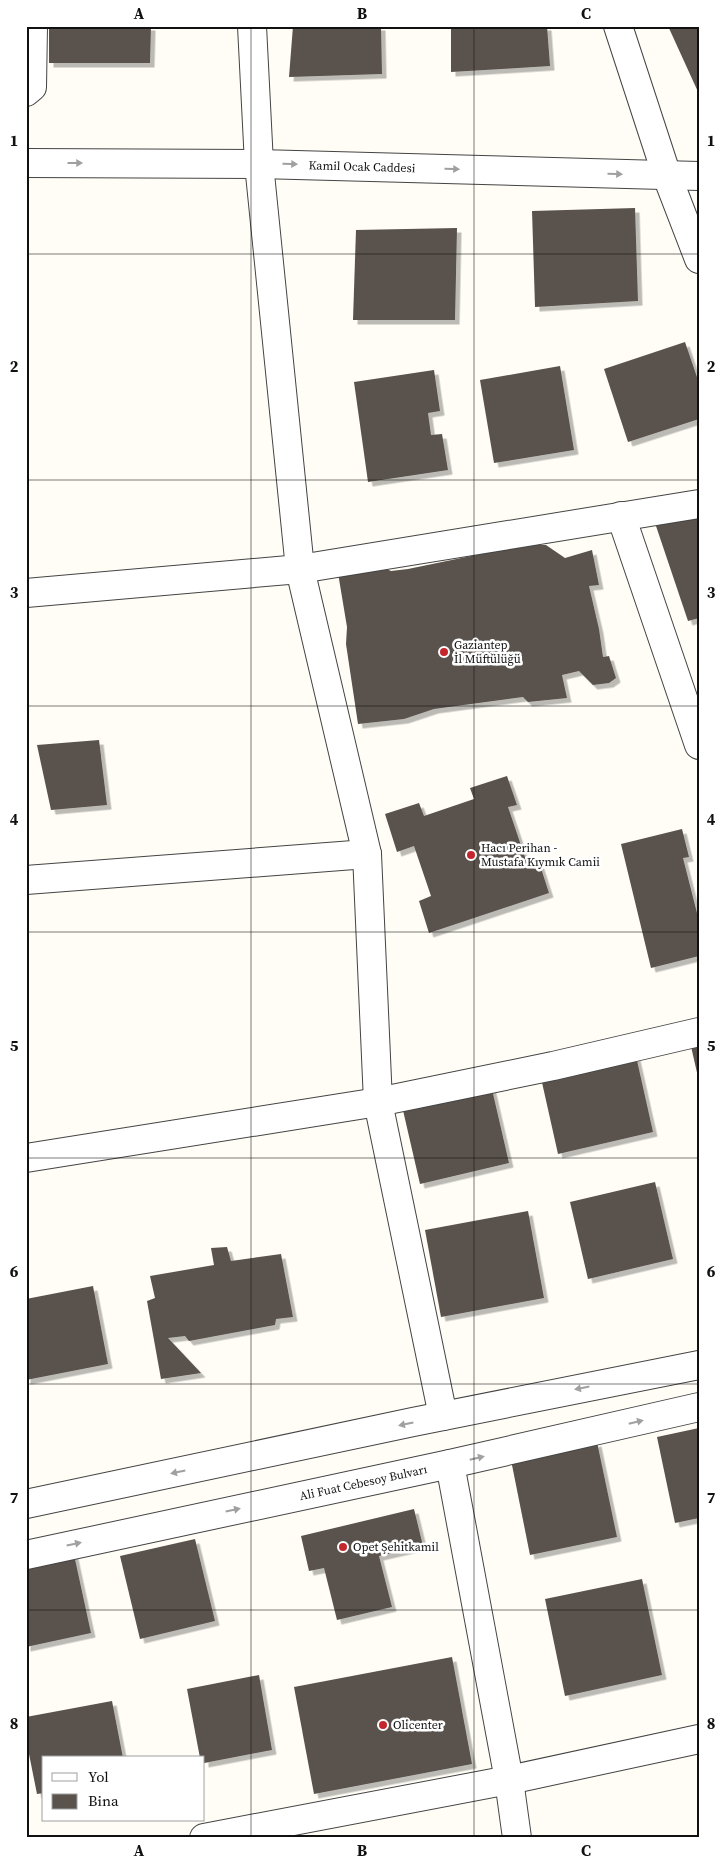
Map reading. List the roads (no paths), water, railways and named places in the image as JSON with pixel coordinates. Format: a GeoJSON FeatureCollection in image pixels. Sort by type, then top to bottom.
{"type":"FeatureCollection","features":[{"type":"Feature","properties":{"kind":"street"},"geometry":{"type":"LineString","coordinates":[[26,92],[32,87],[33,26]]}},
{"type":"Feature","properties":{"kind":"street"},"geometry":{"type":"LineString","coordinates":[[252,26],[259,164],[300,569],[367,854],[378,1102],[443,1416]]}},
{"type":"Feature","properties":{"kind":"street"},"geometry":{"type":"LineString","coordinates":[[618,26],[667,176],[699,259]]}},
{"type":"Feature","properties":{"kind":"street","name":"Kamil Ocak Caddesi"},"geometry":{"type":"LineString","coordinates":[[26,163],[259,164],[699,176]]}},
{"type":"Feature","properties":{"kind":"street"},"geometry":{"type":"LineString","coordinates":[[26,593],[300,569],[699,504]]}},
{"type":"Feature","properties":{"kind":"street"},"geometry":{"type":"LineString","coordinates":[[621,516],[699,745]]}},
{"type":"Feature","properties":{"kind":"street"},"geometry":{"type":"LineString","coordinates":[[26,880],[367,854]]}},
{"type":"Feature","properties":{"kind":"street"},"geometry":{"type":"LineString","coordinates":[[26,1158],[378,1102],[553,1066],[699,1032]]}},
{"type":"Feature","properties":{"kind":"street"},"geometry":{"type":"LineString","coordinates":[[26,1504],[443,1416],[699,1365]]}},
{"type":"Feature","properties":{"kind":"street","name":"Ali Fuat Cebesoy Bulvarı"},"geometry":{"type":"LineString","coordinates":[[26,1555],[450,1464],[699,1407]]}},
{"type":"Feature","properties":{"kind":"street"},"geometry":{"type":"LineString","coordinates":[[450,1464],[509,1780],[517,1838]]}},
{"type":"Feature","properties":{"kind":"street"},"geometry":{"type":"LineString","coordinates":[[204,1838],[509,1780],[699,1739]]}},
{"type":"Feature","properties":{"kind":"place","name":"Gaziantep İl Müftülüğü"},"geometry":{"type":"Point","coordinates":[444,652]}},
{"type":"Feature","properties":{"kind":"place","name":"Hacı Perihan - Mustafa Kıymık Camii"},"geometry":{"type":"Point","coordinates":[471,855]}},
{"type":"Feature","properties":{"kind":"place","name":"Opet Şehitkamil"},"geometry":{"type":"Point","coordinates":[343,1547]}},
{"type":"Feature","properties":{"kind":"place","name":"Olicenter"},"geometry":{"type":"Point","coordinates":[383,1725]}}]}
